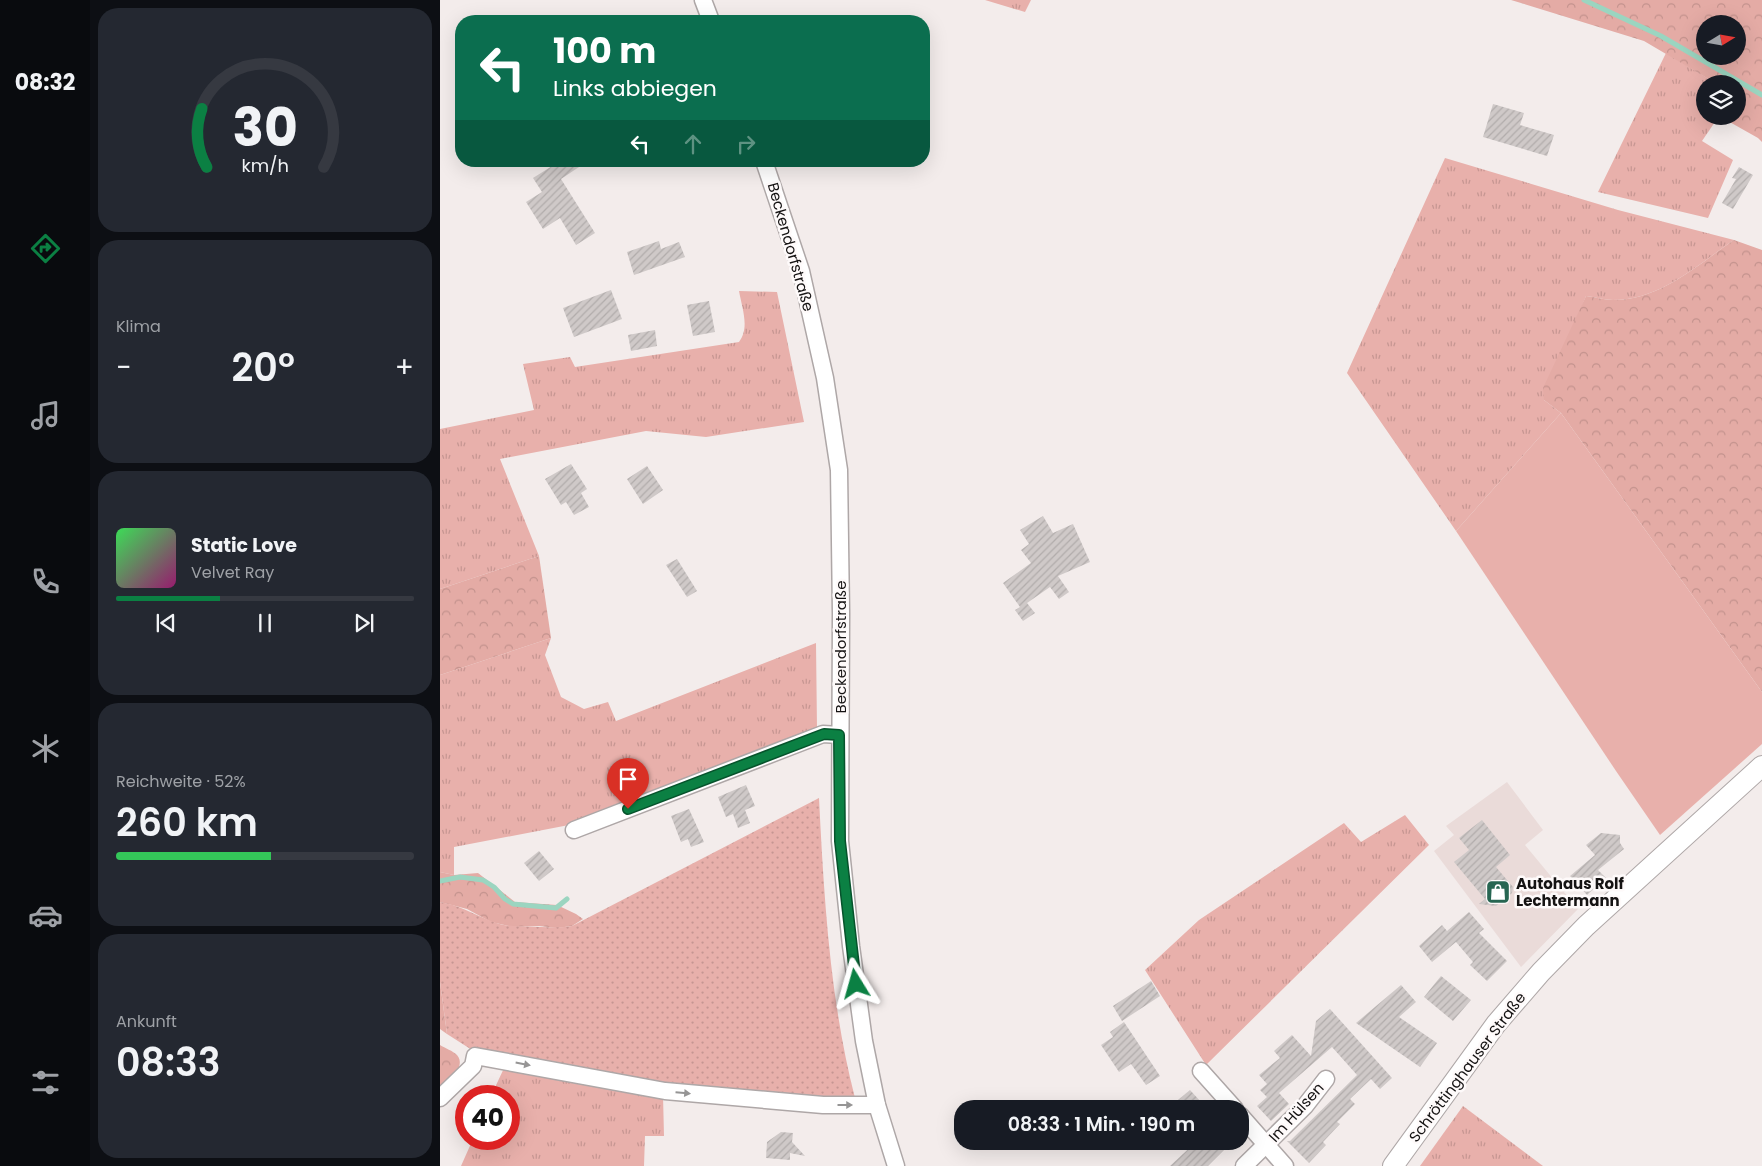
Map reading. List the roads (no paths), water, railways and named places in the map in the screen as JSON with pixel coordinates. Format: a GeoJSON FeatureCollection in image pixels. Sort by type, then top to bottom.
{"type":"FeatureCollection","features":[{"type":"Feature","properties":{"kind":"main road","name":"Schröttinghauser Straße"},"geometry":{"type":"LineString","coordinates":[[1393,1166],[1496,1024],[1541,972],[1607,906],[1762,766]]}},
{"type":"Feature","properties":{"kind":"street"},"geometry":{"type":"LineString","coordinates":[[704,0],[710,15]]}},
{"type":"Feature","properties":{"kind":"street","name":"Beckendorfstraße"},"geometry":{"type":"LineString","coordinates":[[766,167],[801,271],[825,378],[839,470],[841,612],[840,841],[864,1041],[877,1105],[896,1166]]}},
{"type":"Feature","properties":{"kind":"street"},"geometry":{"type":"LineString","coordinates":[[574,830],[824,734],[839,735]]}},
{"type":"Feature","properties":{"kind":"street"},"geometry":{"type":"LineString","coordinates":[[440,1098],[473,1066],[475,1056],[665,1091],[824,1105],[877,1105]]}},
{"type":"Feature","properties":{"kind":"street"},"geometry":{"type":"LineString","coordinates":[[1201,1071],[1227,1100]]}},
{"type":"Feature","properties":{"kind":"street","name":"Im Hülsen"},"geometry":{"type":"LineString","coordinates":[[1244,1166],[1305,1106],[1326,1079]]}},
{"type":"Feature","properties":{"kind":"street","name":"Im Hülsen"},"geometry":{"type":"LineString","coordinates":[[1249,1125],[1285,1166]]}},
{"type":"Feature","properties":{"kind":"waterway"},"geometry":{"type":"LineString","coordinates":[[1584,0],[1661,36],[1762,95]]}},
{"type":"Feature","properties":{"kind":"waterway"},"geometry":{"type":"LineString","coordinates":[[440,881],[460,877],[483,880],[513,904],[556,908],[567,899]]}},
{"type":"Feature","properties":{"kind":"place","name":"Autohaus Rolf Lechtermann"},"geometry":{"type":"Point","coordinates":[1498,892]}}]}
